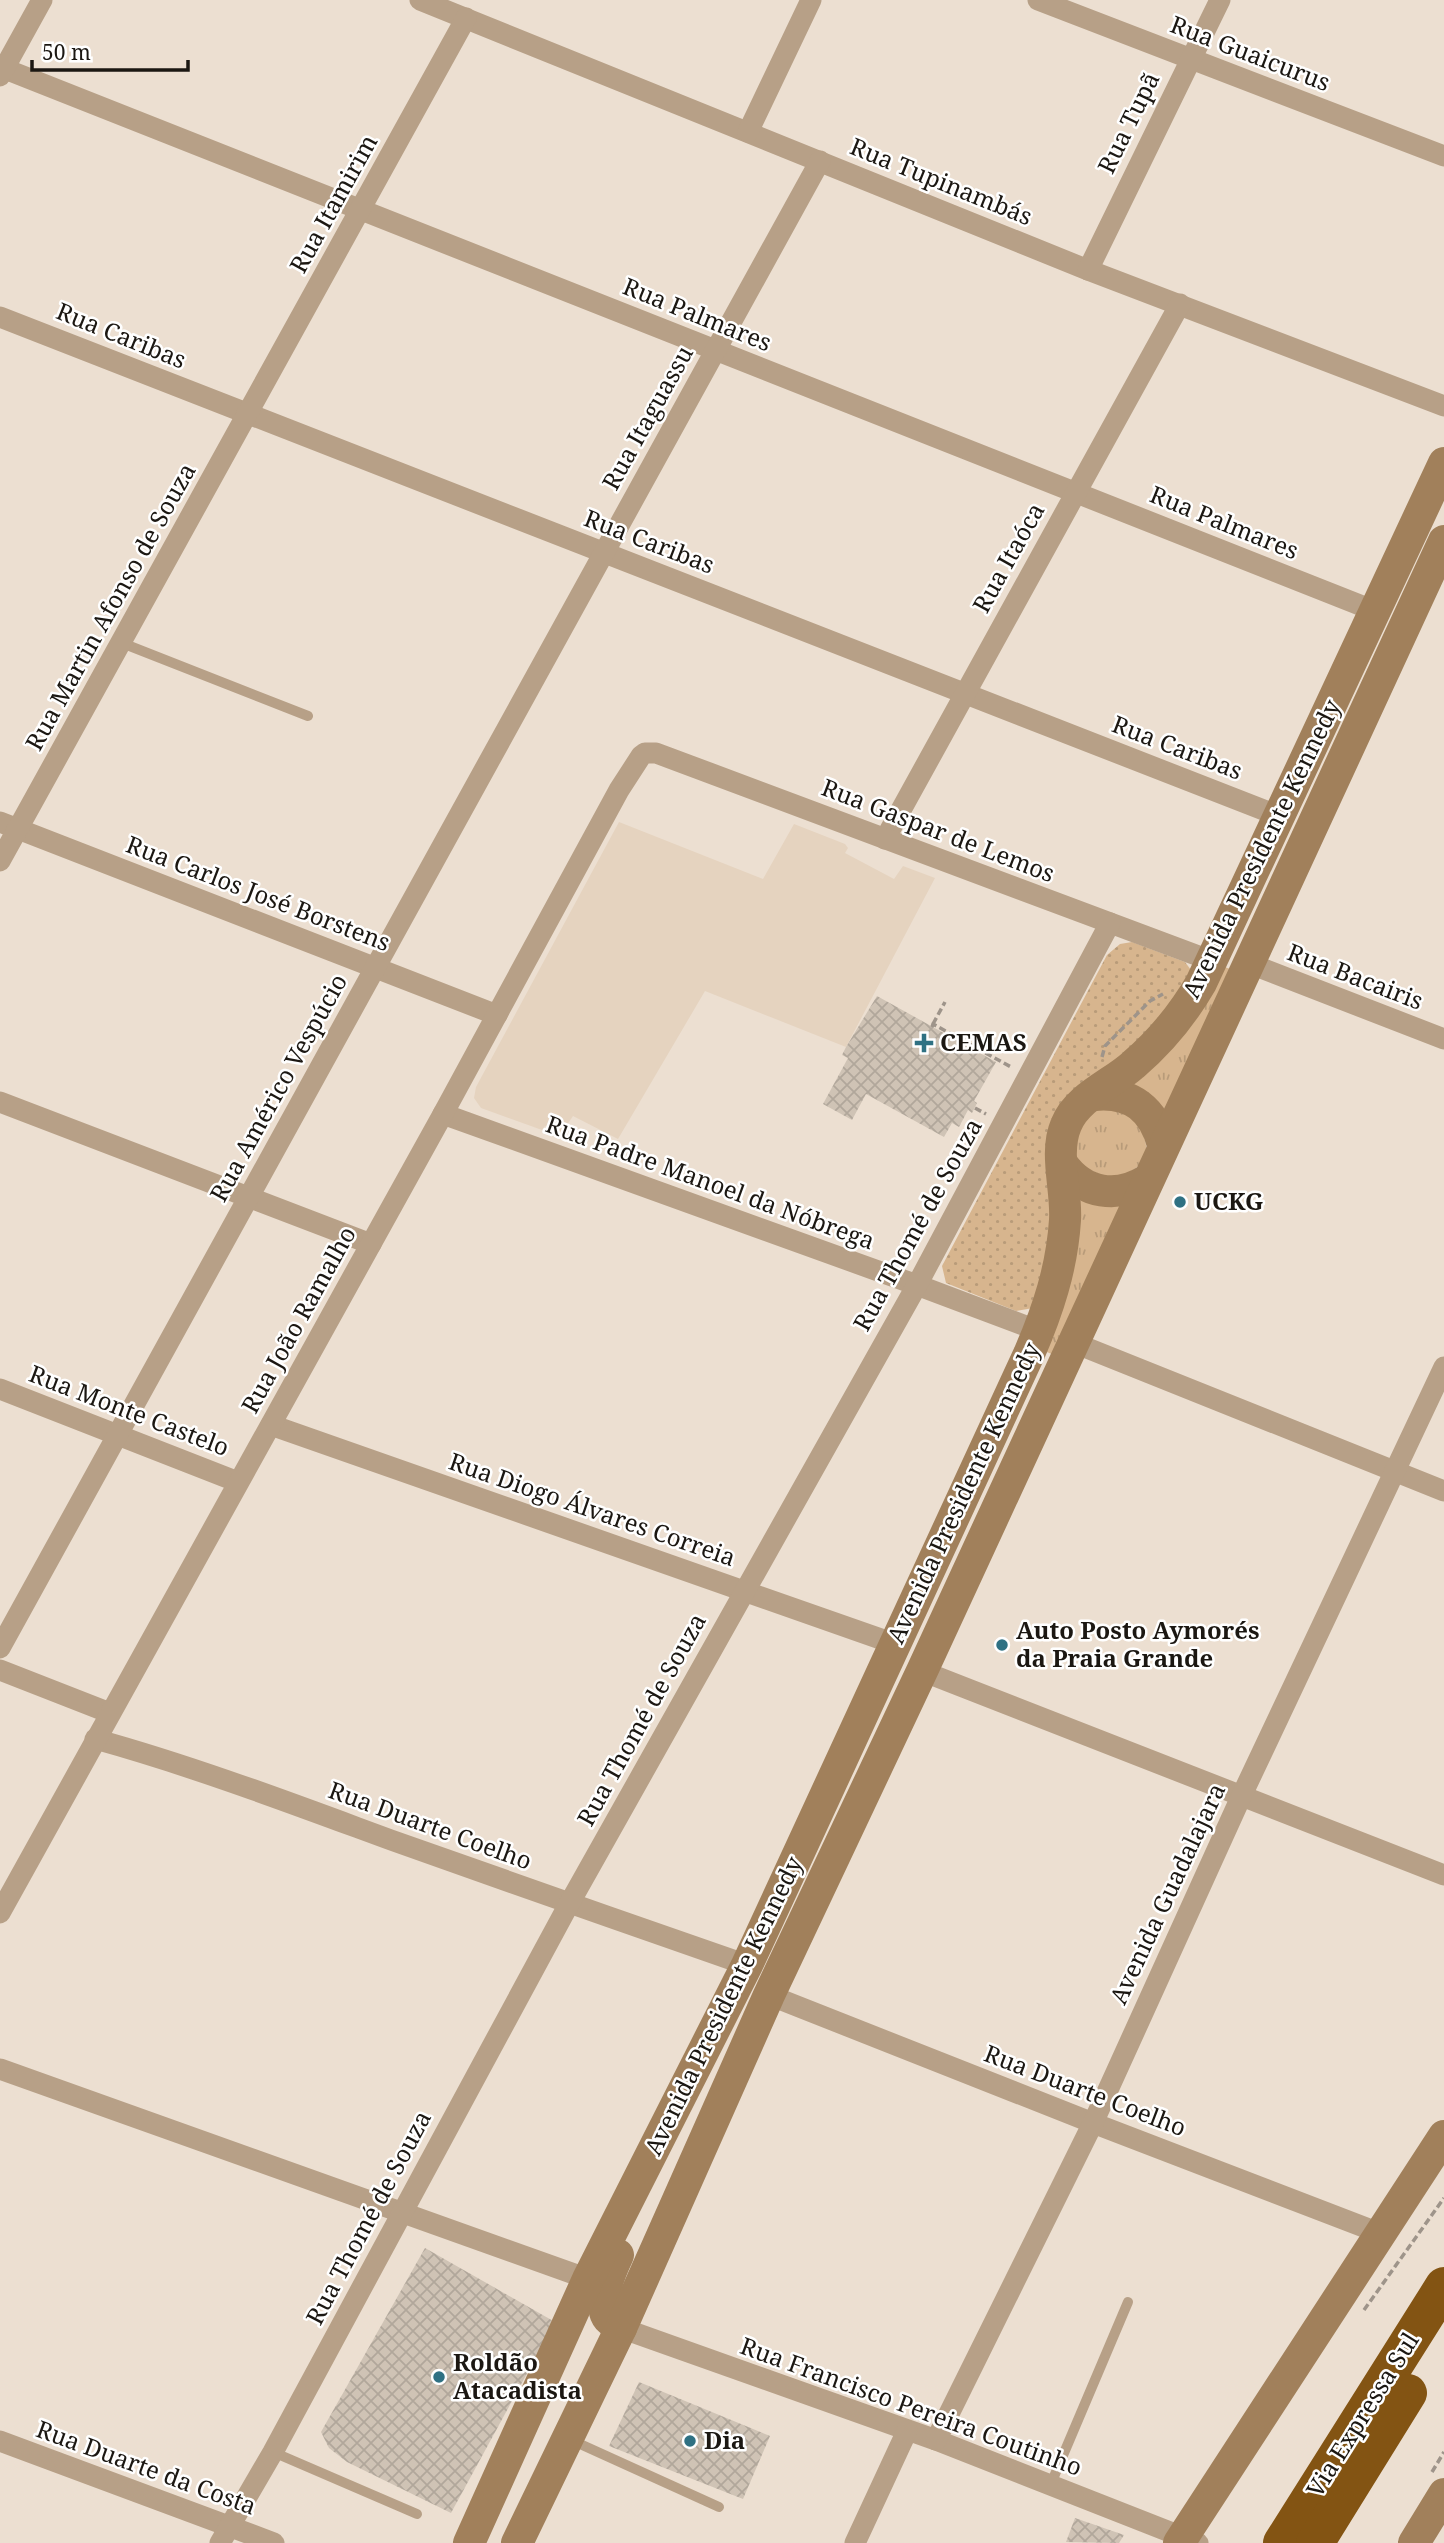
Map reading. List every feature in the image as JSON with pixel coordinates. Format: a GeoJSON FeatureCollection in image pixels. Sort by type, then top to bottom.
{"type":"FeatureCollection","features":[{"type":"Feature","properties":{"kind":"highway","name":"Via Expressa Sul"},"geometry":{"type":"LineString","coordinates":[[1301,2538],[1444,2286]]}},
{"type":"Feature","properties":{"kind":"highway","name":"Via Expressa Sul"},"geometry":{"type":"LineString","coordinates":[[1301,2538],[1444,2337]]}},
{"type":"Feature","properties":{"kind":"main road","name":"Avenida Presidente Kennedy"},"geometry":{"type":"LineString","coordinates":[[469,2543],[588,2279],[747,1965],[1039,1331],[1058,1278],[1061,1256],[1066,1202],[1062,1149],[1066,1125],[1081,1103],[1134,1065],[1192,999],[1444,463]]}},
{"type":"Feature","properties":{"kind":"main road","name":"Avenida Presidente Kennedy"},"geometry":{"type":"LineString","coordinates":[[516,2543],[621,2328],[769,1995],[922,1671],[1444,541]]}},
{"type":"Feature","properties":{"kind":"main road"},"geometry":{"type":"LineString","coordinates":[[1094,1095],[1116,1095],[1139,1104],[1156,1123],[1163,1145]]}},
{"type":"Feature","properties":{"kind":"main road"},"geometry":{"type":"LineString","coordinates":[[1063,1165],[1086,1186],[1108,1192],[1124,1191],[1147,1180]]}},
{"type":"Feature","properties":{"kind":"main road"},"geometry":{"type":"LineString","coordinates":[[1186,2541],[1444,2136]]}},
{"type":"Feature","properties":{"kind":"main road"},"geometry":{"type":"LineString","coordinates":[[621,2328],[607,2316],[604,2301],[636,2204],[636,2187]]}},
{"type":"Feature","properties":{"kind":"main road"},"geometry":{"type":"LineString","coordinates":[[1414,2543],[1444,2494]]}},
{"type":"Feature","properties":{"kind":"street"},"geometry":{"type":"LineString","coordinates":[[1,70],[42,0]]}},
{"type":"Feature","properties":{"kind":"street","name":"Rua Tupinambás"},"geometry":{"type":"LineString","coordinates":[[420,0],[1088,270],[1444,406]]}},
{"type":"Feature","properties":{"kind":"street"},"geometry":{"type":"LineString","coordinates":[[748,132],[811,0]]}},
{"type":"Feature","properties":{"kind":"street","name":"Rua Guaicurus"},"geometry":{"type":"LineString","coordinates":[[1038,0],[1444,156]]}},
{"type":"Feature","properties":{"kind":"street","name":"Rua Tupã"},"geometry":{"type":"LineString","coordinates":[[1088,270],[1220,0]]}},
{"type":"Feature","properties":{"kind":"street","name":"Rua Itamirim"},"geometry":{"type":"LineString","coordinates":[[248,415],[466,18]]}},
{"type":"Feature","properties":{"kind":"street","name":"Rua Palmares"},"geometry":{"type":"LineString","coordinates":[[1,70],[1375,611]]}},
{"type":"Feature","properties":{"kind":"street","name":"Rua Itaguassu"},"geometry":{"type":"LineString","coordinates":[[603,552],[820,161]]}},
{"type":"Feature","properties":{"kind":"street","name":"Rua Itaóca"},"geometry":{"type":"LineString","coordinates":[[885,839],[1180,304]]}},
{"type":"Feature","properties":{"kind":"street","name":"Rua Caribas"},"geometry":{"type":"LineString","coordinates":[[0,317],[1279,816]]}},
{"type":"Feature","properties":{"kind":"street","name":"Rua Martin Afonso de Souza"},"geometry":{"type":"LineString","coordinates":[[0,861],[9,826],[121,643],[248,415]]}},
{"type":"Feature","properties":{"kind":"street","name":"Rua Américo Vespúcio"},"geometry":{"type":"LineString","coordinates":[[0,1648],[603,552]]}},
{"type":"Feature","properties":{"kind":"street","name":"Rua Gaspar de Lemos"},"geometry":{"type":"LineString","coordinates":[[645,753],[656,753],[1212,961]]}},
{"type":"Feature","properties":{"kind":"street","name":"Rua João Ramalho"},"geometry":{"type":"LineString","coordinates":[[0,1913],[443,1114],[619,790],[636,762],[645,753]]}},
{"type":"Feature","properties":{"kind":"street","name":"Rua Carlos José Borstens"},"geometry":{"type":"LineString","coordinates":[[9,826],[497,1015]]}},
{"type":"Feature","properties":{"kind":"street","name":"Rua Thomé de Souza"},"geometry":{"type":"LineString","coordinates":[[224,2535],[273,2452],[569,1904],[917,1285],[1110,923]]}},
{"type":"Feature","properties":{"kind":"street","name":"Rua Bacairis"},"geometry":{"type":"LineString","coordinates":[[1248,963],[1444,1039]]}},
{"type":"Feature","properties":{"kind":"street"},"geometry":{"type":"LineString","coordinates":[[0,1102],[371,1244]]}},
{"type":"Feature","properties":{"kind":"street","name":"Rua Padre Manoel da Nóbrega"},"geometry":{"type":"LineString","coordinates":[[443,1114],[1039,1331]]}},
{"type":"Feature","properties":{"kind":"street"},"geometry":{"type":"LineString","coordinates":[[1072,1342],[1444,1491]]}},
{"type":"Feature","properties":{"kind":"street","name":"Avenida Guadalajara"},"geometry":{"type":"LineString","coordinates":[[936,2440],[1093,2123],[1241,1797],[1444,1367]]}},
{"type":"Feature","properties":{"kind":"street","name":"Rua Monte Castelo"},"geometry":{"type":"LineString","coordinates":[[0,1390],[238,1482]]}},
{"type":"Feature","properties":{"kind":"street","name":"Rua Diogo Álvares Correia"},"geometry":{"type":"LineString","coordinates":[[271,1425],[895,1644]]}},
{"type":"Feature","properties":{"kind":"street"},"geometry":{"type":"LineString","coordinates":[[0,1670],[110,1713]]}},
{"type":"Feature","properties":{"kind":"street"},"geometry":{"type":"LineString","coordinates":[[922,1671],[1444,1875]]}},
{"type":"Feature","properties":{"kind":"street","name":"Rua Duarte Coelho"},"geometry":{"type":"LineString","coordinates":[[95,1740],[153,1755],[235,1783],[569,1904],[747,1965]]}},
{"type":"Feature","properties":{"kind":"street","name":"Rua Duarte Coelho"},"geometry":{"type":"LineString","coordinates":[[769,1995],[1382,2234]]}},
{"type":"Feature","properties":{"kind":"street"},"geometry":{"type":"LineString","coordinates":[[0,2069],[588,2279]]}},
{"type":"Feature","properties":{"kind":"street","name":"Rua Francisco Pereira Coutinho"},"geometry":{"type":"LineString","coordinates":[[621,2328],[936,2440],[1186,2541]]}},
{"type":"Feature","properties":{"kind":"street"},"geometry":{"type":"LineString","coordinates":[[855,2543],[907,2431]]}},
{"type":"Feature","properties":{"kind":"street","name":"Rua Duarte da Costa"},"geometry":{"type":"LineString","coordinates":[[0,2441],[224,2535],[274,2543]]}},
{"type":"Feature","properties":{"kind":"lane"},"geometry":{"type":"LineString","coordinates":[[121,643],[308,716]]}},
{"type":"Feature","properties":{"kind":"lane"},"geometry":{"type":"LineString","coordinates":[[1050,2486],[1128,2302]]}},
{"type":"Feature","properties":{"kind":"lane"},"geometry":{"type":"LineString","coordinates":[[566,2438],[719,2507]]}},
{"type":"Feature","properties":{"kind":"lane"},"geometry":{"type":"LineString","coordinates":[[273,2452],[417,2514]]}},
{"type":"Feature","properties":{"kind":"path"},"geometry":{"type":"LineString","coordinates":[[946,1002],[933,1025],[1028,1077]]}},
{"type":"Feature","properties":{"kind":"shaded area"},"geometry":{"type":"Polygon","coordinates":[[[619,822],[763,879],[794,824],[845,844],[848,848],[845,853],[894,879],[903,866],[935,878],[846,1047],[705,991],[618,1139],[573,1116],[561,1134],[545,1126],[542,1130],[481,1108],[474,1098],[476,1087],[619,822]]]}},
{"type":"Feature","properties":{"kind":"green space"},"geometry":{"type":"Polygon","coordinates":[[[1132,942],[1185,962],[1191,970],[1166,1017],[1080,1092],[1054,1233],[1033,1308],[1016,1311],[946,1283],[942,1266],[1107,955],[1120,944],[1132,942]]]}},
{"type":"Feature","properties":{"kind":"green space"},"geometry":{"type":"Polygon","coordinates":[[[1222,966],[1233,970],[1165,1109],[1157,1107],[1131,1088],[1222,966]]]}},
{"type":"Feature","properties":{"kind":"green space"},"geometry":{"type":"Polygon","coordinates":[[[1101,1107],[1138,1118],[1145,1142],[1145,1157],[1142,1162],[1115,1181],[1079,1165],[1072,1146],[1077,1125],[1101,1107]]]}},
{"type":"Feature","properties":{"kind":"green space"},"geometry":{"type":"Polygon","coordinates":[[[1086,1198],[1123,1203],[1054,1355],[1042,1350],[1080,1201],[1086,1198]]]}},
{"type":"Feature","properties":{"kind":"building"},"geometry":{"type":"Polygon","coordinates":[[[877,996],[996,1062],[974,1101],[977,1103],[972,1113],[968,1110],[959,1127],[952,1123],[944,1137],[866,1094],[852,1120],[823,1104],[848,1058],[842,1055],[846,1047],[877,996]]]}},
{"type":"Feature","properties":{"kind":"building","name":"Roldão Atacadista"},"geometry":{"type":"Polygon","coordinates":[[[425,2248],[555,2322],[451,2513],[347,2462],[329,2448],[321,2432],[425,2248]]]}},
{"type":"Feature","properties":{"kind":"building","name":"Dia"},"geometry":{"type":"Polygon","coordinates":[[[639,2382],[770,2436],[743,2499],[609,2446],[639,2382]]]}},
{"type":"Feature","properties":{"kind":"building"},"geometry":{"type":"Polygon","coordinates":[[[1075,2518],[1124,2535],[1119,2543],[1066,2542],[1075,2518]]]}},
{"type":"Feature","properties":{"kind":"place","name":"CEMAS"},"geometry":{"type":"Point","coordinates":[924,1043]}},
{"type":"Feature","properties":{"kind":"place","name":"UCKG"},"geometry":{"type":"Point","coordinates":[1180,1202]}},
{"type":"Feature","properties":{"kind":"place","name":"Auto Posto Aymorés da Praia Grande"},"geometry":{"type":"Point","coordinates":[1002,1645]}},
{"type":"Feature","properties":{"kind":"place","name":"Roldão Atacadista"},"geometry":{"type":"Point","coordinates":[439,2377]}},
{"type":"Feature","properties":{"kind":"place","name":"Dia"},"geometry":{"type":"Point","coordinates":[690,2441]}}]}
